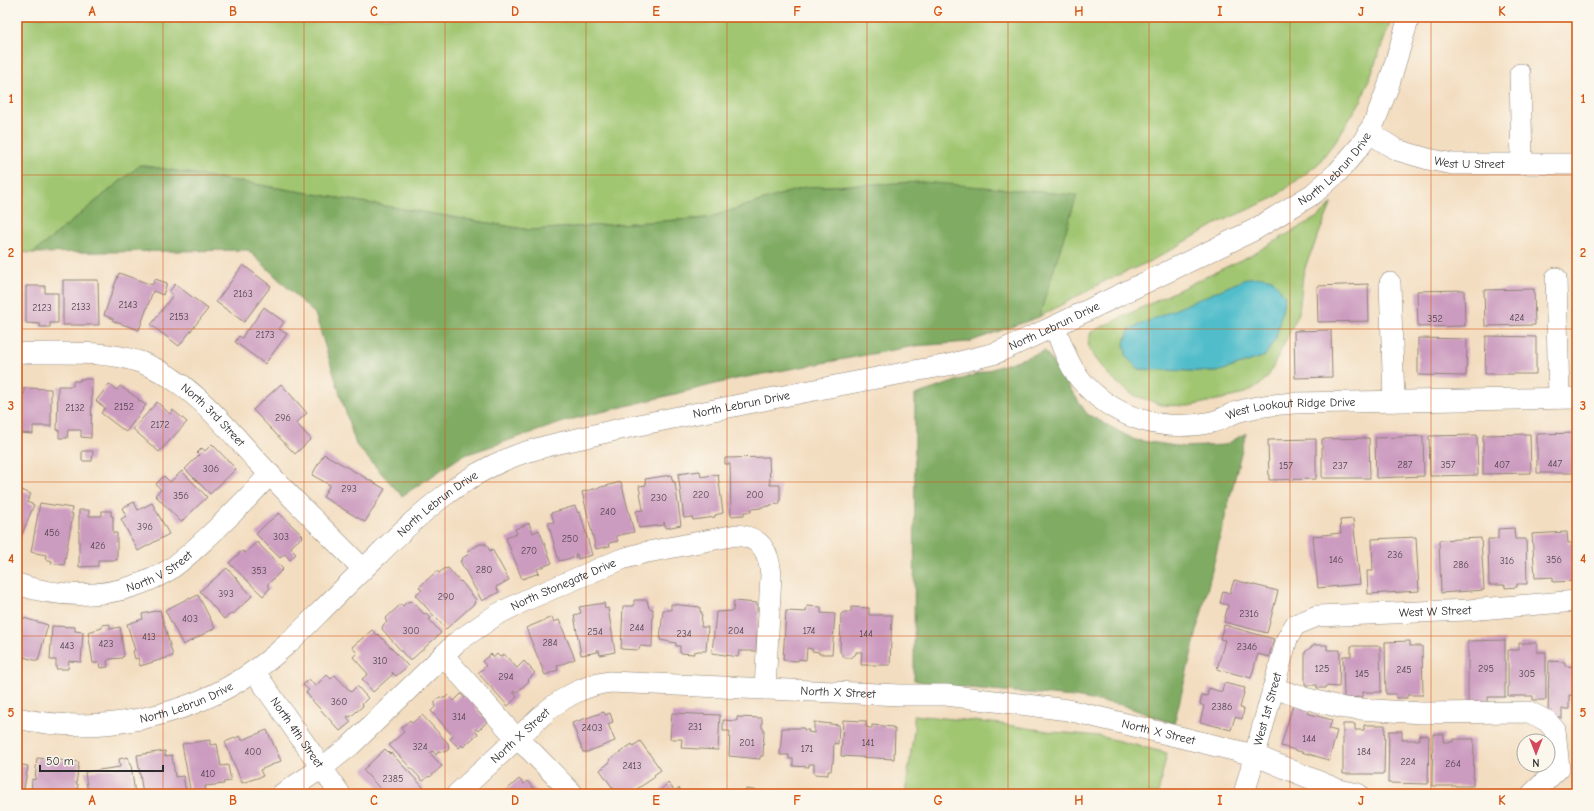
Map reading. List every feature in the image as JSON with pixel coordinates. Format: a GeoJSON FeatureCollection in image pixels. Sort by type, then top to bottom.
{"type":"FeatureCollection","features":[{"type":"Feature","properties":{"kind":"street","name":"North Lebrun Drive"},"geometry":{"type":"LineString","coordinates":[[17,718],[52,723],[84,725],[113,723],[141,719],[190,705],[220,692],[254,671],[292,639],[363,569],[418,517],[446,493],[480,472],[512,457],[552,445],[619,429],[948,365],[996,352],[1055,326],[1254,230],[1313,194],[1338,172],[1361,145],[1374,123],[1388,87],[1409,17]]}},
{"type":"Feature","properties":{"kind":"street"},"geometry":{"type":"LineString","coordinates":[[1520,74],[1522,164]]}},
{"type":"Feature","properties":{"kind":"street","name":"West U Street"},"geometry":{"type":"LineString","coordinates":[[1368,132],[1397,150],[1428,159],[1453,164],[1577,164]]}},
{"type":"Feature","properties":{"kind":"street"},"geometry":{"type":"LineString","coordinates":[[1556,278],[1568,398]]}},
{"type":"Feature","properties":{"kind":"street"},"geometry":{"type":"LineString","coordinates":[[1390,282],[1394,401]]}},
{"type":"Feature","properties":{"kind":"street","name":"West Lookout Ridge Drive"},"geometry":{"type":"LineString","coordinates":[[1055,326],[1064,351],[1079,378],[1099,398],[1120,412],[1149,422],[1185,426],[1214,422],[1239,411],[1264,405],[1295,403],[1568,398]]}},
{"type":"Feature","properties":{"kind":"street","name":"North 3rd Street"},"geometry":{"type":"LineString","coordinates":[[17,353],[80,353],[124,357],[142,363],[178,382],[192,394],[363,569]]}},
{"type":"Feature","properties":{"kind":"street","name":"North V Street"},"geometry":{"type":"LineString","coordinates":[[17,584],[57,593],[81,595],[101,594],[127,589],[149,580],[169,570],[190,554],[239,508],[270,474]]}},
{"type":"Feature","properties":{"kind":"street","name":"North Stonegate Drive"},"geometry":{"type":"LineString","coordinates":[[282,794],[322,768],[351,744],[443,655],[469,632],[496,615],[526,600],[622,559],[643,553],[724,536],[745,536],[754,539],[762,545],[770,563],[771,574],[765,689]]}},
{"type":"Feature","properties":{"kind":"street","name":"West W Street"},"geometry":{"type":"LineString","coordinates":[[1296,626],[1317,616],[1468,610],[1577,601]]}},
{"type":"Feature","properties":{"kind":"street","name":"West 1st Street"},"geometry":{"type":"LineString","coordinates":[[1244,794],[1272,688],[1287,639],[1296,626]]}},
{"type":"Feature","properties":{"kind":"street"},"geometry":{"type":"LineString","coordinates":[[443,655],[517,738],[573,794]]}},
{"type":"Feature","properties":{"kind":"street","name":"North 4th Street"},"geometry":{"type":"LineString","coordinates":[[254,671],[340,794]]}},
{"type":"Feature","properties":{"kind":"street","name":"North X Street"},"geometry":{"type":"LineString","coordinates":[[457,794],[549,708],[581,689],[596,684],[610,682],[900,695],[946,695],[1068,710],[1254,755],[1339,790],[1358,794]]}},
{"type":"Feature","properties":{"kind":"street"},"geometry":{"type":"LineString","coordinates":[[1272,688],[1344,708],[1422,713],[1529,712],[1547,720],[1555,730],[1559,768],[1532,794]]}},
{"type":"Feature","properties":{"kind":"green space"},"geometry":{"type":"Polygon","coordinates":[[[17,17],[1391,17],[1362,99],[1339,136],[1318,164],[1274,198],[1218,223],[1151,261],[1107,280],[1039,317],[923,182],[805,187],[707,218],[530,230],[140,165],[33,253],[17,252],[17,17]]]}},
{"type":"Feature","properties":{"kind":"green space"},"geometry":{"type":"Polygon","coordinates":[[[140,165],[530,230],[707,218],[805,187],[923,182],[1077,195],[1039,317],[969,342],[915,346],[736,379],[573,419],[462,456],[402,496],[356,445],[315,314],[248,250],[33,253],[140,165]]]}},
{"type":"Feature","properties":{"kind":"green space"},"geometry":{"type":"Polygon","coordinates":[[[1332,203],[1303,275],[1299,313],[1269,375],[1260,385],[1241,395],[1189,406],[1162,405],[1133,395],[1110,377],[1090,351],[1088,343],[1091,332],[1249,256],[1321,215],[1332,203]],[[1265,356],[1139,369],[1217,372],[1265,356]]]}},
{"type":"Feature","properties":{"kind":"green space"},"geometry":{"type":"Polygon","coordinates":[[[1045,351],[1087,414],[1135,440],[1184,447],[1225,445],[1246,433],[1174,724],[1122,705],[1074,697],[934,685],[914,680],[915,395],[1045,351]]]}},
{"type":"Feature","properties":{"kind":"green space"},"geometry":{"type":"Polygon","coordinates":[[[914,715],[1099,736],[1167,753],[1158,794],[905,794],[914,730],[914,715]]]}},
{"type":"Feature","properties":{"kind":"water"},"geometry":{"type":"Polygon","coordinates":[[[1263,277],[1272,279],[1285,296],[1276,338],[1265,356],[1217,372],[1139,369],[1127,358],[1124,343],[1130,329],[1248,278],[1263,277]]]}},
{"type":"Feature","properties":{"kind":"building"},"geometry":{"type":"Polygon","coordinates":[[[243,265],[271,286],[244,322],[216,302],[243,265]]]}},
{"type":"Feature","properties":{"kind":"building"},"geometry":{"type":"Polygon","coordinates":[[[119,273],[152,285],[155,279],[167,283],[163,295],[153,291],[139,330],[113,321],[113,319],[104,315],[119,273]]]}},
{"type":"Feature","properties":{"kind":"building"},"geometry":{"type":"Polygon","coordinates":[[[63,280],[98,280],[99,325],[63,325],[63,280]]]}},
{"type":"Feature","properties":{"kind":"building"},"geometry":{"type":"Polygon","coordinates":[[[175,284],[208,309],[179,346],[151,325],[173,295],[169,292],[175,284]]]}},
{"type":"Feature","properties":{"kind":"building"},"geometry":{"type":"Polygon","coordinates":[[[1368,284],[1369,321],[1318,322],[1317,286],[1368,284]]]}},
{"type":"Feature","properties":{"kind":"building"},"geometry":{"type":"Polygon","coordinates":[[[26,286],[45,286],[45,293],[58,293],[58,323],[50,323],[50,327],[40,327],[40,324],[26,323],[26,286]]]}},
{"type":"Feature","properties":{"kind":"building"},"geometry":{"type":"Polygon","coordinates":[[[1534,289],[1535,325],[1485,326],[1484,290],[1534,289]]]}},
{"type":"Feature","properties":{"kind":"building"},"geometry":{"type":"Polygon","coordinates":[[[1464,290],[1465,326],[1418,327],[1417,291],[1464,290]]]}},
{"type":"Feature","properties":{"kind":"building"},"geometry":{"type":"Polygon","coordinates":[[[264,307],[284,322],[279,329],[287,334],[265,364],[235,342],[239,336],[242,338],[264,307]]]}},
{"type":"Feature","properties":{"kind":"building"},"geometry":{"type":"Polygon","coordinates":[[[1331,330],[1332,377],[1295,378],[1294,331],[1331,330]]]}},
{"type":"Feature","properties":{"kind":"building"},"geometry":{"type":"Polygon","coordinates":[[[1486,336],[1536,337],[1536,374],[1485,374],[1486,336]]]}},
{"type":"Feature","properties":{"kind":"building"},"geometry":{"type":"Polygon","coordinates":[[[1418,338],[1467,339],[1466,376],[1418,375],[1418,338]]]}},
{"type":"Feature","properties":{"kind":"building"},"geometry":{"type":"Polygon","coordinates":[[[80,379],[92,379],[91,438],[81,437],[81,430],[68,430],[67,438],[59,438],[59,430],[57,430],[58,386],[73,386],[73,381],[80,381],[80,379]]]}},
{"type":"Feature","properties":{"kind":"building"},"geometry":{"type":"Polygon","coordinates":[[[109,384],[117,390],[120,386],[146,405],[126,432],[101,413],[105,408],[96,401],[109,384]]]}},
{"type":"Feature","properties":{"kind":"building"},"geometry":{"type":"Polygon","coordinates":[[[281,384],[307,413],[296,423],[311,439],[295,454],[253,410],[281,384]]]}},
{"type":"Feature","properties":{"kind":"building"},"geometry":{"type":"Polygon","coordinates":[[[24,388],[51,389],[51,426],[33,426],[33,434],[21,433],[21,426],[17,426],[17,394],[24,394],[24,388]]]}},
{"type":"Feature","properties":{"kind":"building"},"geometry":{"type":"Polygon","coordinates":[[[157,402],[170,414],[173,410],[187,422],[159,452],[133,429],[157,402]]]}},
{"type":"Feature","properties":{"kind":"building"},"geometry":{"type":"Polygon","coordinates":[[[1577,433],[1577,473],[1537,473],[1537,434],[1577,433]]]}},
{"type":"Feature","properties":{"kind":"building"},"geometry":{"type":"Polygon","coordinates":[[[1530,434],[1531,473],[1483,474],[1483,435],[1530,434]]]}},
{"type":"Feature","properties":{"kind":"building"},"geometry":{"type":"Polygon","coordinates":[[[1477,435],[1478,475],[1430,476],[1429,436],[1477,435]]]}},
{"type":"Feature","properties":{"kind":"building"},"geometry":{"type":"Polygon","coordinates":[[[1423,436],[1424,476],[1376,478],[1375,438],[1423,436]]]}},
{"type":"Feature","properties":{"kind":"building"},"geometry":{"type":"Polygon","coordinates":[[[1369,438],[1370,478],[1322,478],[1322,439],[1369,438]]]}},
{"type":"Feature","properties":{"kind":"building"},"geometry":{"type":"Polygon","coordinates":[[[1316,439],[1316,479],[1269,480],[1268,440],[1316,439]]]}},
{"type":"Feature","properties":{"kind":"building"},"geometry":{"type":"Polygon","coordinates":[[[212,444],[236,469],[210,494],[185,469],[199,455],[197,453],[202,448],[205,451],[212,444]]]}},
{"type":"Feature","properties":{"kind":"building"},"geometry":{"type":"Polygon","coordinates":[[[82,451],[93,451],[92,461],[82,461],[82,451]]]}},
{"type":"Feature","properties":{"kind":"building"},"geometry":{"type":"Polygon","coordinates":[[[324,454],[385,489],[365,522],[323,497],[330,485],[312,475],[324,454]]]}},
{"type":"Feature","properties":{"kind":"building"},"geometry":{"type":"Polygon","coordinates":[[[769,457],[770,485],[780,485],[780,504],[751,509],[751,512],[744,512],[744,515],[731,516],[730,464],[725,464],[725,458],[769,457]]]}},
{"type":"Feature","properties":{"kind":"building"},"geometry":{"type":"Polygon","coordinates":[[[182,471],[207,497],[181,522],[155,495],[161,490],[156,484],[164,476],[170,482],[182,471]]]}},
{"type":"Feature","properties":{"kind":"building"},"geometry":{"type":"Polygon","coordinates":[[[700,471],[701,477],[718,474],[723,513],[715,515],[715,517],[693,520],[692,517],[684,518],[678,474],[700,471]]]}},
{"type":"Feature","properties":{"kind":"building"},"geometry":{"type":"Polygon","coordinates":[[[671,475],[673,482],[675,482],[681,525],[666,528],[664,522],[664,525],[639,528],[636,511],[643,510],[639,486],[646,485],[645,479],[671,475]]]}},
{"type":"Feature","properties":{"kind":"building"},"geometry":{"type":"Polygon","coordinates":[[[621,482],[634,532],[616,536],[618,541],[609,543],[610,546],[596,549],[582,492],[621,482]]]}},
{"type":"Feature","properties":{"kind":"building"},"geometry":{"type":"Polygon","coordinates":[[[19,489],[31,494],[27,502],[34,505],[20,539],[17,538],[17,493],[19,489]]]}},
{"type":"Feature","properties":{"kind":"building"},"geometry":{"type":"Polygon","coordinates":[[[134,502],[138,510],[152,503],[169,534],[138,551],[121,519],[126,516],[122,508],[134,502]]]}},
{"type":"Feature","properties":{"kind":"building"},"geometry":{"type":"Polygon","coordinates":[[[40,503],[72,508],[71,514],[73,514],[64,565],[51,563],[52,561],[45,559],[46,555],[31,552],[40,503]]]}},
{"type":"Feature","properties":{"kind":"building"},"geometry":{"type":"Polygon","coordinates":[[[575,506],[578,513],[580,512],[592,555],[578,559],[577,554],[575,554],[576,557],[559,561],[548,523],[554,522],[551,513],[575,506]]]}},
{"type":"Feature","properties":{"kind":"building"},"geometry":{"type":"Polygon","coordinates":[[[79,510],[89,510],[89,516],[102,516],[102,511],[111,511],[111,516],[113,516],[113,533],[117,533],[117,560],[98,560],[98,566],[79,567],[79,510]]]}},
{"type":"Feature","properties":{"kind":"building"},"geometry":{"type":"Polygon","coordinates":[[[279,513],[303,536],[292,546],[291,549],[296,554],[290,560],[285,554],[280,558],[256,534],[279,513]]]}},
{"type":"Feature","properties":{"kind":"building"},"geometry":{"type":"Polygon","coordinates":[[[1353,519],[1360,584],[1318,588],[1313,536],[1341,533],[1340,520],[1353,519]]]}},
{"type":"Feature","properties":{"kind":"building"},"geometry":{"type":"Polygon","coordinates":[[[529,523],[533,533],[539,530],[552,563],[537,569],[539,573],[522,579],[506,538],[517,534],[515,529],[529,523]]]}},
{"type":"Feature","properties":{"kind":"building"},"geometry":{"type":"Polygon","coordinates":[[[1514,528],[1515,539],[1526,539],[1527,584],[1517,584],[1517,587],[1505,588],[1505,585],[1489,585],[1488,539],[1498,539],[1498,529],[1514,528]]]}},
{"type":"Feature","properties":{"kind":"building"},"geometry":{"type":"Polygon","coordinates":[[[1567,532],[1568,543],[1574,543],[1576,581],[1553,582],[1553,577],[1535,578],[1532,534],[1567,532]]]}},
{"type":"Feature","properties":{"kind":"building"},"geometry":{"type":"Polygon","coordinates":[[[1416,537],[1419,591],[1368,594],[1367,571],[1373,571],[1372,539],[1416,537]]]}},
{"type":"Feature","properties":{"kind":"building"},"geometry":{"type":"Polygon","coordinates":[[[1481,538],[1484,590],[1441,593],[1439,540],[1481,538]]]}},
{"type":"Feature","properties":{"kind":"building"},"geometry":{"type":"Polygon","coordinates":[[[257,542],[283,569],[267,585],[270,588],[263,596],[229,563],[242,551],[245,553],[257,542]]]}},
{"type":"Feature","properties":{"kind":"building"},"geometry":{"type":"Polygon","coordinates":[[[480,544],[486,544],[490,551],[492,549],[509,580],[496,587],[499,592],[482,601],[460,561],[469,554],[467,551],[480,544]]]}},
{"type":"Feature","properties":{"kind":"building"},"geometry":{"type":"Polygon","coordinates":[[[227,568],[252,596],[233,614],[232,613],[224,619],[200,591],[227,568]]]}},
{"type":"Feature","properties":{"kind":"building"},"geometry":{"type":"Polygon","coordinates":[[[445,568],[448,568],[460,582],[461,581],[476,600],[474,602],[475,603],[446,629],[415,595],[422,590],[419,587],[437,571],[439,573],[445,568]]]}},
{"type":"Feature","properties":{"kind":"building"},"geometry":{"type":"Polygon","coordinates":[[[1234,580],[1278,591],[1267,633],[1224,622],[1228,605],[1220,603],[1223,591],[1230,593],[1234,580]]]}},
{"type":"Feature","properties":{"kind":"building"},"geometry":{"type":"Polygon","coordinates":[[[198,595],[215,628],[183,645],[165,610],[198,595]]]}},
{"type":"Feature","properties":{"kind":"building"},"geometry":{"type":"Polygon","coordinates":[[[634,600],[647,600],[649,608],[653,609],[652,647],[640,646],[639,650],[621,649],[623,606],[634,606],[634,600]]]}},
{"type":"Feature","properties":{"kind":"building"},"geometry":{"type":"Polygon","coordinates":[[[412,601],[424,614],[426,613],[431,618],[429,619],[441,633],[410,661],[382,629],[383,625],[387,622],[385,619],[401,604],[403,606],[407,602],[412,601]]]}},
{"type":"Feature","properties":{"kind":"building"},"geometry":{"type":"Polygon","coordinates":[[[734,601],[757,603],[757,610],[759,611],[756,651],[739,651],[738,657],[712,653],[716,612],[733,611],[734,601]]]}},
{"type":"Feature","properties":{"kind":"building"},"geometry":{"type":"Polygon","coordinates":[[[604,603],[605,609],[608,608],[615,652],[600,655],[599,650],[597,650],[598,652],[581,655],[574,615],[581,613],[579,607],[604,603]]]}},
{"type":"Feature","properties":{"kind":"building"},"geometry":{"type":"Polygon","coordinates":[[[671,604],[700,607],[700,612],[702,612],[701,627],[708,627],[706,651],[694,652],[694,654],[680,653],[680,646],[676,646],[676,643],[660,640],[663,610],[671,610],[671,604]]]}},
{"type":"Feature","properties":{"kind":"building"},"geometry":{"type":"Polygon","coordinates":[[[807,606],[821,607],[821,613],[835,614],[832,654],[819,654],[819,652],[812,651],[812,649],[807,648],[806,660],[783,660],[786,611],[806,612],[807,606]]]}},
{"type":"Feature","properties":{"kind":"building"},"geometry":{"type":"Polygon","coordinates":[[[851,607],[869,608],[869,615],[892,615],[890,665],[861,665],[862,652],[856,652],[856,654],[851,658],[845,658],[840,652],[841,614],[844,612],[851,612],[851,607]]]}},
{"type":"Feature","properties":{"kind":"building"},"geometry":{"type":"Polygon","coordinates":[[[160,610],[173,656],[140,666],[138,658],[135,659],[133,651],[135,650],[127,624],[143,619],[142,614],[160,610]]]}},
{"type":"Feature","properties":{"kind":"building"},"geometry":{"type":"Polygon","coordinates":[[[17,616],[48,625],[38,661],[23,657],[21,665],[17,664],[17,616]]]}},
{"type":"Feature","properties":{"kind":"building"},"geometry":{"type":"Polygon","coordinates":[[[552,617],[554,622],[559,620],[575,659],[557,666],[558,670],[545,675],[526,628],[552,617]]]}},
{"type":"Feature","properties":{"kind":"building"},"geometry":{"type":"Polygon","coordinates":[[[110,624],[110,629],[120,627],[124,656],[122,658],[110,659],[107,661],[108,667],[100,668],[99,663],[93,663],[88,632],[102,628],[102,625],[110,624]]]}},
{"type":"Feature","properties":{"kind":"building"},"geometry":{"type":"Polygon","coordinates":[[[1224,625],[1274,639],[1269,657],[1258,654],[1251,678],[1217,669],[1225,640],[1220,639],[1224,625]]]}},
{"type":"Feature","properties":{"kind":"building"},"geometry":{"type":"Polygon","coordinates":[[[52,626],[75,627],[75,631],[83,632],[81,662],[69,661],[68,669],[56,669],[56,660],[50,660],[52,626]]]}},
{"type":"Feature","properties":{"kind":"building"},"geometry":{"type":"Polygon","coordinates":[[[372,630],[377,635],[378,634],[408,666],[396,676],[392,672],[393,674],[373,692],[362,679],[368,674],[353,657],[357,653],[352,647],[372,630]]]}},
{"type":"Feature","properties":{"kind":"building"},"geometry":{"type":"Polygon","coordinates":[[[1505,640],[1505,697],[1488,697],[1488,704],[1468,704],[1468,641],[1505,640]]]}},
{"type":"Feature","properties":{"kind":"building"},"geometry":{"type":"Polygon","coordinates":[[[1410,641],[1410,646],[1422,646],[1423,695],[1407,695],[1407,698],[1396,698],[1396,694],[1386,694],[1385,642],[1410,641]]]}},
{"type":"Feature","properties":{"kind":"building"},"geometry":{"type":"Polygon","coordinates":[[[1519,643],[1537,643],[1537,652],[1546,652],[1546,700],[1533,700],[1533,696],[1508,696],[1508,650],[1519,650],[1519,643]]]}},
{"type":"Feature","properties":{"kind":"building"},"geometry":{"type":"Polygon","coordinates":[[[1314,645],[1327,645],[1327,650],[1340,650],[1339,687],[1326,686],[1326,688],[1317,688],[1317,685],[1305,685],[1305,652],[1314,645]]]}},
{"type":"Feature","properties":{"kind":"building"},"geometry":{"type":"Polygon","coordinates":[[[1351,646],[1380,646],[1381,692],[1363,692],[1363,697],[1344,698],[1343,656],[1351,656],[1351,646]]]}},
{"type":"Feature","properties":{"kind":"building"},"geometry":{"type":"Polygon","coordinates":[[[491,654],[494,657],[497,654],[500,657],[504,654],[517,668],[524,661],[535,673],[516,693],[514,691],[513,692],[517,697],[508,706],[478,673],[486,666],[482,661],[491,654]]]}},
{"type":"Feature","properties":{"kind":"building"},"geometry":{"type":"Polygon","coordinates":[[[1549,661],[1565,662],[1565,666],[1577,667],[1577,696],[1569,695],[1569,709],[1562,709],[1562,718],[1548,718],[1549,661]]]}},
{"type":"Feature","properties":{"kind":"building"},"geometry":{"type":"Polygon","coordinates":[[[327,675],[331,679],[335,675],[351,692],[357,686],[368,698],[362,704],[363,706],[350,717],[347,717],[351,722],[340,731],[311,699],[306,692],[309,690],[303,685],[309,679],[315,686],[327,675]]]}},
{"type":"Feature","properties":{"kind":"building"},"geometry":{"type":"Polygon","coordinates":[[[1224,683],[1245,688],[1240,708],[1244,709],[1242,719],[1235,717],[1231,730],[1200,722],[1204,706],[1200,704],[1202,695],[1207,696],[1209,688],[1222,692],[1224,683]]]}},
{"type":"Feature","properties":{"kind":"building"},"geometry":{"type":"Polygon","coordinates":[[[461,694],[465,698],[468,695],[478,706],[475,708],[487,722],[478,731],[476,729],[474,730],[478,734],[463,747],[462,745],[459,748],[450,739],[453,736],[431,711],[435,707],[435,701],[440,697],[445,698],[448,695],[454,701],[461,694]]]}},
{"type":"Feature","properties":{"kind":"building"},"geometry":{"type":"Polygon","coordinates":[[[1293,705],[1308,709],[1307,713],[1332,720],[1329,729],[1337,731],[1329,760],[1281,746],[1293,705]]]}},
{"type":"Feature","properties":{"kind":"building"},"geometry":{"type":"Polygon","coordinates":[[[604,712],[605,715],[610,713],[613,722],[608,724],[615,741],[587,752],[583,752],[572,723],[604,712]]]}},
{"type":"Feature","properties":{"kind":"building"},"geometry":{"type":"Polygon","coordinates":[[[672,713],[720,715],[718,750],[681,748],[682,739],[670,739],[672,713]]]}},
{"type":"Feature","properties":{"kind":"building"},"geometry":{"type":"Polygon","coordinates":[[[422,715],[448,743],[449,749],[445,752],[439,751],[436,755],[433,751],[430,753],[442,766],[423,781],[389,745],[404,732],[401,728],[410,720],[412,723],[422,715]]]}},
{"type":"Feature","properties":{"kind":"building"},"geometry":{"type":"Polygon","coordinates":[[[737,717],[762,718],[762,728],[764,729],[763,756],[760,756],[760,759],[729,756],[730,731],[723,731],[723,720],[737,721],[737,717]]]}},
{"type":"Feature","properties":{"kind":"building"},"geometry":{"type":"Polygon","coordinates":[[[843,720],[866,721],[866,727],[868,728],[872,728],[872,725],[893,727],[893,729],[895,729],[894,759],[841,756],[843,720]]]}},
{"type":"Feature","properties":{"kind":"building"},"geometry":{"type":"Polygon","coordinates":[[[814,722],[839,725],[838,744],[834,743],[833,763],[831,771],[828,771],[828,775],[814,774],[814,764],[809,764],[809,767],[793,766],[793,759],[789,759],[789,755],[780,755],[782,728],[804,728],[804,730],[809,730],[808,732],[814,733],[814,722]]]}},
{"type":"Feature","properties":{"kind":"building"},"geometry":{"type":"Polygon","coordinates":[[[1343,724],[1355,724],[1355,730],[1364,730],[1364,725],[1385,725],[1384,774],[1343,774],[1343,724]]]}},
{"type":"Feature","properties":{"kind":"building"},"geometry":{"type":"Polygon","coordinates":[[[267,730],[281,761],[260,770],[263,776],[242,783],[225,742],[240,736],[242,740],[267,730]]]}},
{"type":"Feature","properties":{"kind":"building"},"geometry":{"type":"Polygon","coordinates":[[[1389,731],[1402,731],[1402,740],[1419,740],[1419,735],[1429,736],[1428,784],[1388,783],[1389,731]]]}},
{"type":"Feature","properties":{"kind":"building"},"geometry":{"type":"Polygon","coordinates":[[[1433,734],[1444,734],[1443,742],[1453,742],[1453,739],[1474,739],[1473,786],[1432,786],[1433,734]]]}},
{"type":"Feature","properties":{"kind":"building"},"geometry":{"type":"Polygon","coordinates":[[[210,740],[210,745],[217,744],[221,766],[228,765],[231,781],[223,782],[224,784],[205,786],[206,792],[191,794],[182,744],[210,740]]]}},
{"type":"Feature","properties":{"kind":"building"},"geometry":{"type":"Polygon","coordinates":[[[640,741],[661,770],[654,775],[655,777],[637,789],[638,792],[635,794],[617,794],[600,770],[610,762],[609,760],[632,744],[633,746],[640,741]]]}},
{"type":"Feature","properties":{"kind":"building"},"geometry":{"type":"Polygon","coordinates":[[[385,749],[390,754],[391,753],[424,788],[418,794],[382,794],[383,792],[363,770],[385,749]]]}},
{"type":"Feature","properties":{"kind":"building"},"geometry":{"type":"Polygon","coordinates":[[[165,751],[165,756],[172,755],[175,777],[183,776],[186,792],[177,794],[143,794],[137,755],[165,751]]]}},
{"type":"Feature","properties":{"kind":"building"},"geometry":{"type":"Polygon","coordinates":[[[128,757],[131,765],[135,794],[88,794],[85,772],[120,767],[119,759],[128,757]]]}},
{"type":"Feature","properties":{"kind":"building"},"geometry":{"type":"Polygon","coordinates":[[[37,758],[79,762],[76,784],[78,784],[77,794],[31,794],[32,779],[35,780],[37,758]]]}},
{"type":"Feature","properties":{"kind":"building"},"geometry":{"type":"Polygon","coordinates":[[[17,764],[28,766],[23,794],[17,794],[17,764]]]}},
{"type":"Feature","properties":{"kind":"building"},"geometry":{"type":"Polygon","coordinates":[[[519,779],[524,784],[527,781],[539,794],[502,794],[519,779]]]}},
{"type":"Feature","properties":{"kind":"building"},"geometry":{"type":"Polygon","coordinates":[[[668,783],[675,791],[679,788],[685,794],[656,794],[668,783]]]}},
{"type":"Feature","properties":{"kind":"building"},"geometry":{"type":"Polygon","coordinates":[[[746,789],[768,792],[768,794],[745,794],[746,789]]]}}]}
